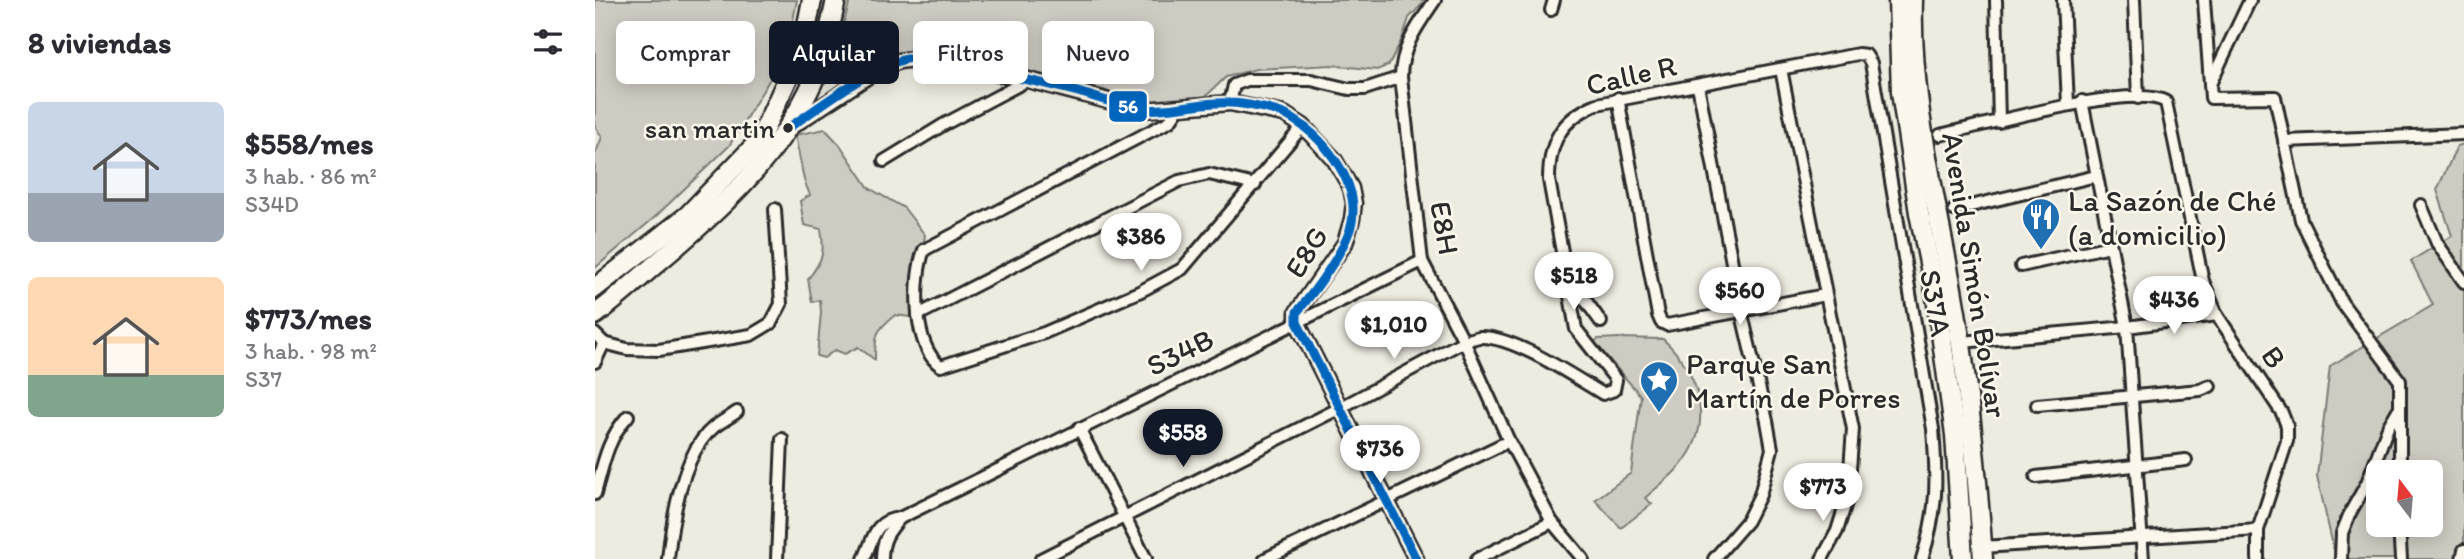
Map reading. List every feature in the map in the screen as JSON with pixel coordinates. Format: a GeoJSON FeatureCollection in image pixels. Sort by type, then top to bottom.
{"type":"FeatureCollection","features":[{"type":"Feature","properties":{"kind":"main road"},"geometry":{"type":"LineString","coordinates":[[595,288],[688,215],[759,141],[803,45],[812,0]]}},
{"type":"Feature","properties":{"kind":"main road"},"geometry":{"type":"LineString","coordinates":[[595,315],[706,221],[748,177],[788,128],[808,92],[825,52],[836,0]]}},
{"type":"Feature","properties":{"kind":"main road","name":"Avenida Simón Bolívar"},"geometry":{"type":"LineString","coordinates":[[1898,0],[1901,92],[1919,213],[1936,297],[1955,435],[1963,559]]}},
{"type":"Feature","properties":{"kind":"main road","name":"Avenida Simón Bolívar"},"geometry":{"type":"LineString","coordinates":[[1913,0],[1912,25],[1924,140],[1962,342],[1983,553]]}},
{"type":"Feature","properties":{"kind":"main road"},"geometry":{"type":"LineString","coordinates":[[626,264],[639,279]]}},
{"type":"Feature","properties":{"kind":"street","name":"E8H"},"geometry":{"type":"LineString","coordinates":[[1435,0],[1406,46],[1401,61],[1422,261],[1464,341],[1509,441],[1552,522],[1583,559]]}},
{"type":"Feature","properties":{"kind":"street"},"geometry":{"type":"LineString","coordinates":[[1996,0],[1999,122]]}},
{"type":"Feature","properties":{"kind":"street"},"geometry":{"type":"LineString","coordinates":[[2063,0],[2068,104]]}},
{"type":"Feature","properties":{"kind":"street"},"geometry":{"type":"LineString","coordinates":[[1940,135],[2082,101],[2138,98],[2134,0]]}},
{"type":"Feature","properties":{"kind":"street"},"geometry":{"type":"LineString","coordinates":[[2204,0],[2208,86],[2211,98],[2274,97],[2301,220],[2342,303],[2400,381],[2400,460]]}},
{"type":"Feature","properties":{"kind":"street"},"geometry":{"type":"LineString","coordinates":[[2208,86],[2250,0]]}},
{"type":"Feature","properties":{"kind":"street","name":"Calle R"},"geometry":{"type":"LineString","coordinates":[[1464,341],[1479,337],[1497,339],[1546,360],[1603,394],[1613,390],[1616,380],[1576,329],[1549,180],[1549,158],[1558,135],[1580,111],[1618,98],[1858,54],[1866,55]]}},
{"type":"Feature","properties":{"kind":"street","name":"S37A"},"geometry":{"type":"LineString","coordinates":[[1866,55],[1871,63],[1933,429],[1937,482],[1933,527],[1922,559]]}},
{"type":"Feature","properties":{"kind":"street","name":"E8G"},"geometry":{"type":"LineString","coordinates":[[788,128],[874,72],[913,58]]}},
{"type":"Feature","properties":{"kind":"street"},"geometry":{"type":"LineString","coordinates":[[1781,69],[1853,429],[1848,496],[1837,531],[1822,559]]}},
{"type":"Feature","properties":{"kind":"street"},"geometry":{"type":"LineString","coordinates":[[1230,103],[1234,85],[1247,80],[1311,80],[1349,89],[1365,89],[1401,76]]}},
{"type":"Feature","properties":{"kind":"street","name":"E8G"},"geometry":{"type":"LineString","coordinates":[[1028,80],[1143,110],[1230,103],[1278,112],[1303,126],[1334,159],[1351,188],[1354,204],[1352,219],[1345,243],[1297,312],[1297,323],[1416,559]]}},
{"type":"Feature","properties":{"kind":"street"},"geometry":{"type":"LineString","coordinates":[[884,161],[943,125],[1020,84]]}},
{"type":"Feature","properties":{"kind":"street"},"geometry":{"type":"LineString","coordinates":[[1698,85],[1741,310],[1772,449],[1760,495],[1747,521],[1715,559]]}},
{"type":"Feature","properties":{"kind":"street"},"geometry":{"type":"LineString","coordinates":[[1618,98],[1661,322],[1667,325],[1825,295]]}},
{"type":"Feature","properties":{"kind":"street","name":"B"},"geometry":{"type":"LineString","coordinates":[[2138,98],[2161,99],[2169,107],[2203,281],[2217,315],[2282,413],[2287,426],[2287,441],[2258,530],[2258,559]]}},
{"type":"Feature","properties":{"kind":"street"},"geometry":{"type":"LineString","coordinates":[[2082,101],[2127,327],[2143,559]]}},
{"type":"Feature","properties":{"kind":"street"},"geometry":{"type":"LineString","coordinates":[[1179,108],[1170,121],[924,250],[919,264],[918,315],[928,353],[933,361],[941,366],[1044,333],[1141,291],[1182,269],[1303,126]]}},
{"type":"Feature","properties":{"kind":"street"},"geometry":{"type":"LineString","coordinates":[[2284,141],[2464,134]]}},
{"type":"Feature","properties":{"kind":"street"},"geometry":{"type":"LineString","coordinates":[[918,315],[1179,181],[1209,174],[1255,185]]}},
{"type":"Feature","properties":{"kind":"street"},"geometry":{"type":"LineString","coordinates":[[1954,211],[2096,176]]}},
{"type":"Feature","properties":{"kind":"street"},"geometry":{"type":"LineString","coordinates":[[2421,205],[2437,243],[2464,282]]}},
{"type":"Feature","properties":{"kind":"street"},"geometry":{"type":"LineString","coordinates":[[595,334],[604,343],[627,349],[659,349],[751,335],[771,323],[781,304],[775,209]]}},
{"type":"Feature","properties":{"kind":"street"},"geometry":{"type":"LineString","coordinates":[[2021,266],[2110,246]]}},
{"type":"Feature","properties":{"kind":"street","name":"S34B"},"geometry":{"type":"LineString","coordinates":[[864,559],[877,527],[888,519],[900,518],[1422,261]]}},
{"type":"Feature","properties":{"kind":"street"},"geometry":{"type":"LineString","coordinates":[[1567,281],[1578,290],[1601,322]]}},
{"type":"Feature","properties":{"kind":"street"},"geometry":{"type":"LineString","coordinates":[[1962,342],[2127,327],[2217,315]]}},
{"type":"Feature","properties":{"kind":"street"},"geometry":{"type":"LineString","coordinates":[[1041,559],[1340,408],[1464,341]]}},
{"type":"Feature","properties":{"kind":"street"},"geometry":{"type":"LineString","coordinates":[[595,362],[604,343]]}},
{"type":"Feature","properties":{"kind":"street"},"geometry":{"type":"LineString","coordinates":[[2037,405],[2210,387]]}},
{"type":"Feature","properties":{"kind":"street"},"geometry":{"type":"LineString","coordinates":[[2341,559],[2342,533],[2367,483],[2388,427],[2399,407]]}},
{"type":"Feature","properties":{"kind":"street"},"geometry":{"type":"LineString","coordinates":[[669,559],[672,529],[685,472],[713,428],[737,412]]}},
{"type":"Feature","properties":{"kind":"street"},"geometry":{"type":"LineString","coordinates":[[595,494],[609,443],[616,429],[628,416]]}},
{"type":"Feature","properties":{"kind":"street"},"geometry":{"type":"LineString","coordinates":[[1079,428],[1146,559]]}},
{"type":"Feature","properties":{"kind":"street"},"geometry":{"type":"LineString","coordinates":[[777,559],[782,439]]}},
{"type":"Feature","properties":{"kind":"street"},"geometry":{"type":"LineString","coordinates":[[1265,559],[1509,441]]}},
{"type":"Feature","properties":{"kind":"street"},"geometry":{"type":"LineString","coordinates":[[2036,477],[2186,460]]}},
{"type":"Feature","properties":{"kind":"street"},"geometry":{"type":"LineString","coordinates":[[882,559],[886,533],[900,518]]}},
{"type":"Feature","properties":{"kind":"street"},"geometry":{"type":"LineString","coordinates":[[1477,559],[1552,522]]}},
{"type":"Feature","properties":{"kind":"street"},"geometry":{"type":"LineString","coordinates":[[1983,553],[2258,530]]}},
{"type":"Feature","properties":{"kind":"street"},"geometry":{"type":"LineString","coordinates":[[2400,537],[2401,559]]}},
{"type":"Feature","properties":{"kind":"street"},"geometry":{"type":"LineString","coordinates":[[2462,559],[2464,550]]}},
{"type":"Feature","properties":{"kind":"shaded area"},"geometry":{"type":"Polygon","coordinates":[[[595,0],[797,0],[793,21],[769,21],[769,80],[729,146],[654,218],[595,268],[595,155],[602,137],[595,126],[595,0]]]}},
{"type":"Feature","properties":{"kind":"shaded area"},"geometry":{"type":"Polygon","coordinates":[[[850,0],[1426,0],[1409,18],[1389,65],[1377,70],[1332,65],[1256,69],[1226,77],[1204,98],[1148,103],[1080,84],[1154,84],[1154,21],[1042,21],[1042,75],[1028,71],[1028,21],[913,21],[913,50],[899,53],[899,21],[844,21],[850,0]]]}},
{"type":"Feature","properties":{"kind":"shaded area"},"geometry":{"type":"Polygon","coordinates":[[[825,129],[840,145],[869,188],[904,208],[925,235],[917,290],[911,292],[911,317],[895,315],[883,325],[876,339],[875,360],[858,347],[845,354],[835,350],[824,358],[817,356],[820,300],[812,302],[808,279],[822,256],[822,237],[821,229],[804,225],[800,201],[810,195],[804,180],[795,135],[825,129]]]}},
{"type":"Feature","properties":{"kind":"shaded area"},"geometry":{"type":"Polygon","coordinates":[[[2464,144],[2464,559],[2336,559],[2317,476],[2330,366],[2433,305],[2411,261],[2452,236],[2437,190],[2457,146],[2464,144]]]}},
{"type":"Feature","properties":{"kind":"shaded area"},"geometry":{"type":"Polygon","coordinates":[[[1598,339],[1663,339],[1676,352],[1694,383],[1700,416],[1692,449],[1681,465],[1645,498],[1652,504],[1621,528],[1595,500],[1631,473],[1641,396],[1594,342],[1598,339]]]}},
{"type":"Feature","properties":{"kind":"transit line","name":"56"},"geometry":{"type":"LineString","coordinates":[[788,128],[865,77],[881,68],[912,58],[938,60],[1050,85],[1129,107],[1167,109],[1235,103],[1275,111],[1299,123],[1335,160],[1350,190],[1353,206],[1352,222],[1344,244],[1321,281],[1297,312],[1297,322],[1416,559]]}},
{"type":"Feature","properties":{"kind":"place","name":"san martin"},"geometry":{"type":"Point","coordinates":[788,128]}},
{"type":"Feature","properties":{"kind":"place","name":"La Sazón de Ché (a domicilio)"},"geometry":{"type":"Point","coordinates":[2041,251]}},
{"type":"Feature","properties":{"kind":"place","name":"Parque San Martín de Porres"},"geometry":{"type":"Point","coordinates":[1659,414]}}]}
